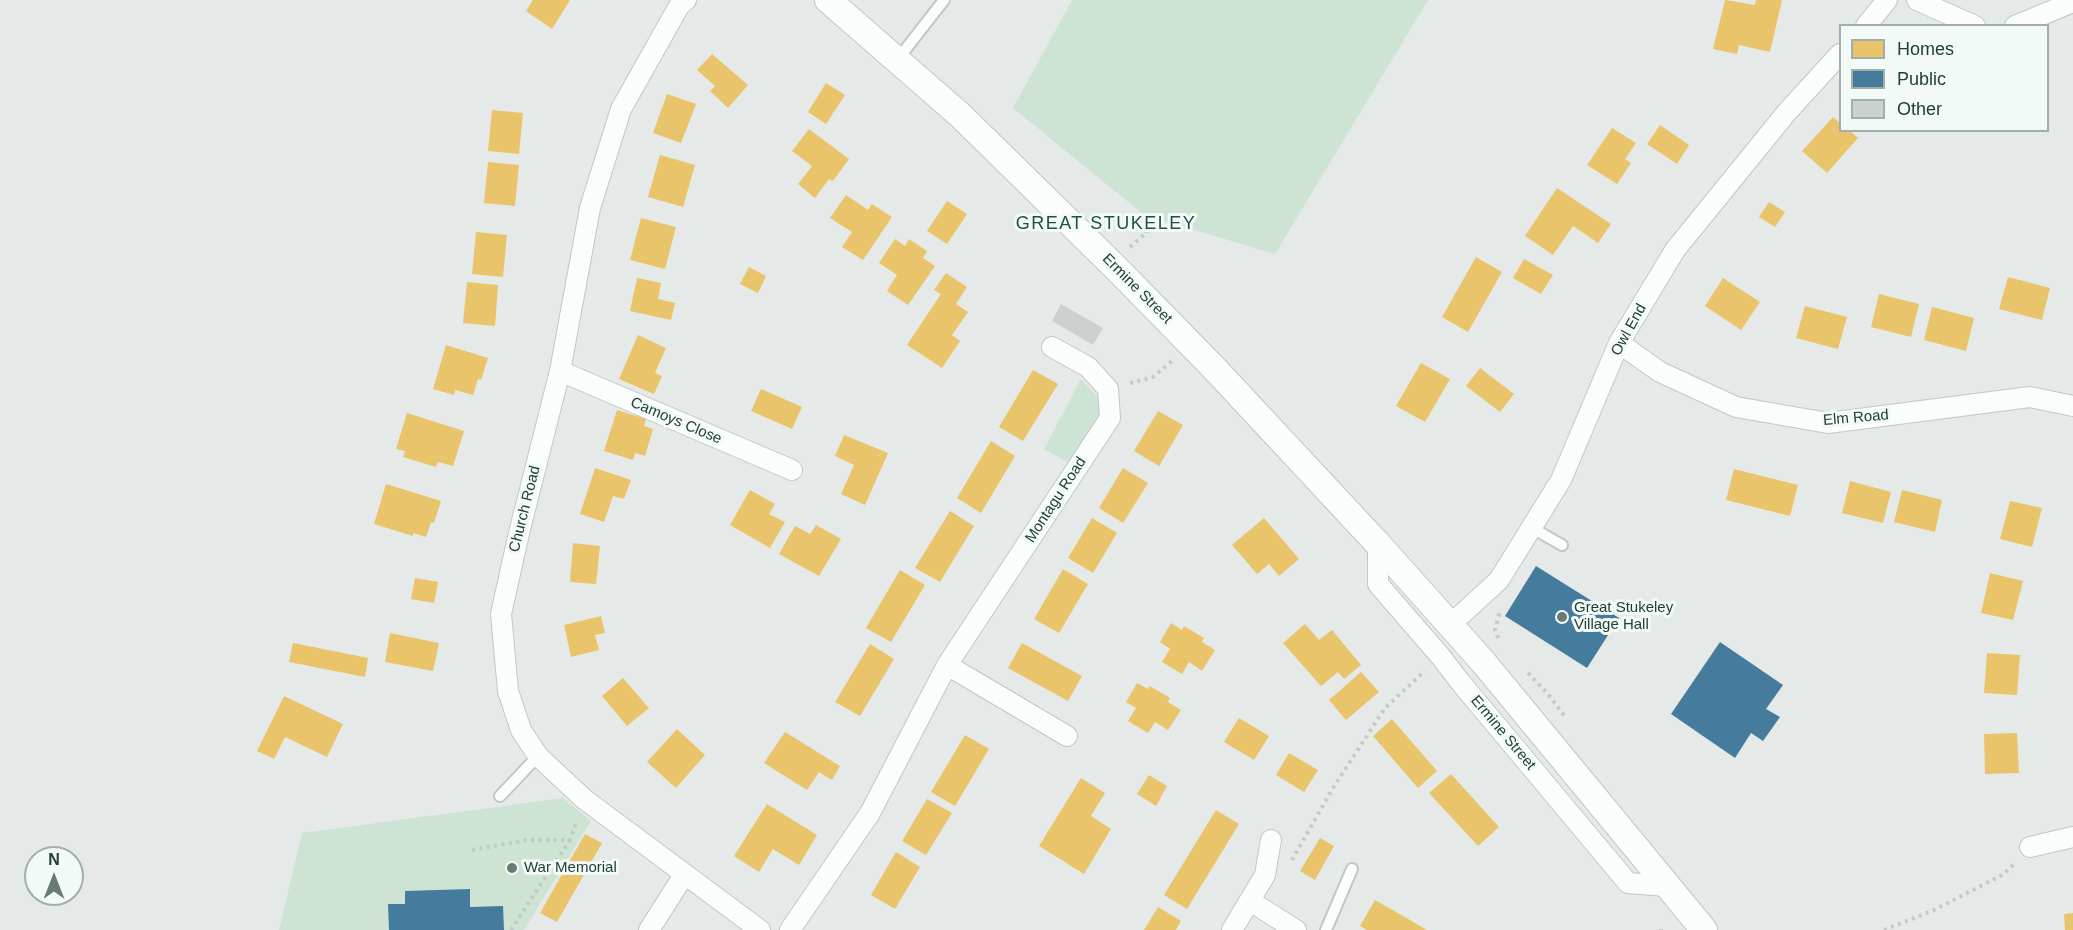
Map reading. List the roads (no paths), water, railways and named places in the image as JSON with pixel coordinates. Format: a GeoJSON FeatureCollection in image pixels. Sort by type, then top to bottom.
{"type":"FeatureCollection","features":[{"type":"Feature","properties":{"kind":"street","name":"Church Road"},"geometry":{"type":"LineString","coordinates":[[686,0],[679,6],[621,109],[590,208],[560,371],[519,532],[501,614],[508,691],[521,730],[538,756],[584,799],[760,930]]}},
{"type":"Feature","properties":{"kind":"street","name":"Ermine Street"},"geometry":{"type":"LineString","coordinates":[[828,0],[960,116],[1117,268],[1214,368],[1450,625],[1704,930]]}},
{"type":"Feature","properties":{"kind":"street"},"geometry":{"type":"LineString","coordinates":[[1868,24],[1887,0]]}},
{"type":"Feature","properties":{"kind":"street"},"geometry":{"type":"LineString","coordinates":[[1917,0],[1971,24]]}},
{"type":"Feature","properties":{"kind":"street"},"geometry":{"type":"LineString","coordinates":[[2019,24],[2073,2]]}},
{"type":"Feature","properties":{"kind":"street","name":"Owl End"},"geometry":{"type":"LineString","coordinates":[[1450,625],[1499,580],[1561,480],[1619,343],[1675,250],[1787,112],[1839,55]]}},
{"type":"Feature","properties":{"kind":"street","name":"Elm Road"},"geometry":{"type":"LineString","coordinates":[[1619,343],[1660,372],[1736,407],[1828,423],[2030,397],[2073,406]]}},
{"type":"Feature","properties":{"kind":"street","name":"Montagu Road"},"geometry":{"type":"LineString","coordinates":[[790,930],[870,813],[946,665],[1110,418],[1108,389],[1088,367],[1052,347]]}},
{"type":"Feature","properties":{"kind":"street","name":"Camoys Close"},"geometry":{"type":"LineString","coordinates":[[560,371],[792,470]]}},
{"type":"Feature","properties":{"kind":"street","name":"Ermine Street"},"geometry":{"type":"LineString","coordinates":[[1378,544],[1378,584],[1442,657],[1461,684],[1573,814],[1628,883],[1667,886]]}},
{"type":"Feature","properties":{"kind":"street"},"geometry":{"type":"LineString","coordinates":[[946,665],[1067,735]]}},
{"type":"Feature","properties":{"kind":"street"},"geometry":{"type":"LineString","coordinates":[[2030,847],[2073,837]]}},
{"type":"Feature","properties":{"kind":"street"},"geometry":{"type":"LineString","coordinates":[[1232,930],[1265,875],[1271,840]]}},
{"type":"Feature","properties":{"kind":"street"},"geometry":{"type":"LineString","coordinates":[[649,930],[684,875]]}},
{"type":"Feature","properties":{"kind":"street"},"geometry":{"type":"LineString","coordinates":[[1250,901],[1296,930]]}},
{"type":"Feature","properties":{"kind":"lane"},"geometry":{"type":"LineString","coordinates":[[897,60],[944,0]]}},
{"type":"Feature","properties":{"kind":"lane"},"geometry":{"type":"LineString","coordinates":[[1532,528],[1562,545]]}},
{"type":"Feature","properties":{"kind":"lane"},"geometry":{"type":"LineString","coordinates":[[500,796],[538,756]]}},
{"type":"Feature","properties":{"kind":"lane"},"geometry":{"type":"LineString","coordinates":[[1326,930],[1352,869]]}},
{"type":"Feature","properties":{"kind":"place","name":"Great Stukeley Village Hall"},"geometry":{"type":"Point","coordinates":[1562,617]}},
{"type":"Feature","properties":{"kind":"place","name":"War Memorial"},"geometry":{"type":"Point","coordinates":[512,868]}},
{"type":"Feature","properties":{"kind":"district","name":"GREAT STUKELEY"},"geometry":{"type":"Point","coordinates":[1106,224]}}]}
